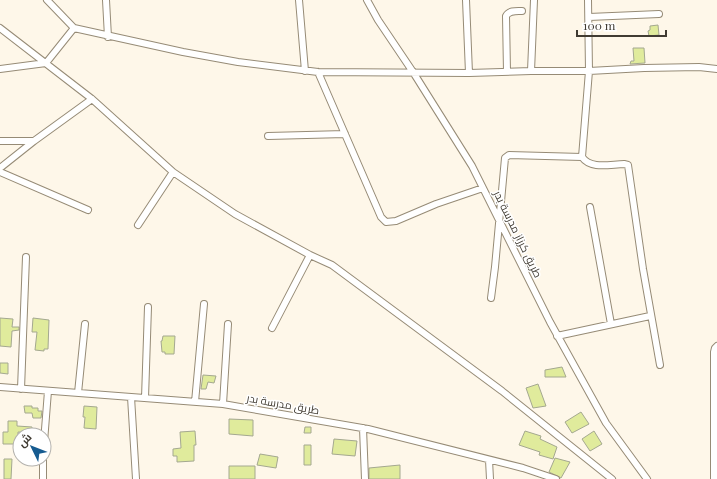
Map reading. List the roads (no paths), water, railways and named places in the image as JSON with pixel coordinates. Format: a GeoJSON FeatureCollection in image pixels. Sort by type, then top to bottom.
{"type":"FeatureCollection","features":[{"type":"Feature","properties":{"kind":"street"},"geometry":{"type":"LineString","coordinates":[[47,0],[74,28],[108,37],[238,62],[306,71],[469,73],[699,67],[717,69]]}},
{"type":"Feature","properties":{"kind":"street"},"geometry":{"type":"LineString","coordinates":[[106,0],[108,37]]}},
{"type":"Feature","properties":{"kind":"street"},"geometry":{"type":"LineString","coordinates":[[299,0],[306,71]]}},
{"type":"Feature","properties":{"kind":"street","name":"طريق كرزاز مدرسة بدر"},"geometry":{"type":"LineString","coordinates":[[367,0],[371,3],[378,20],[414,72],[472,166],[557,336],[606,423],[647,479]]}},
{"type":"Feature","properties":{"kind":"street"},"geometry":{"type":"LineString","coordinates":[[466,0],[469,73]]}},
{"type":"Feature","properties":{"kind":"street"},"geometry":{"type":"LineString","coordinates":[[531,71],[534,0]]}},
{"type":"Feature","properties":{"kind":"street"},"geometry":{"type":"LineString","coordinates":[[582,157],[589,71],[588,0]]}},
{"type":"Feature","properties":{"kind":"street"},"geometry":{"type":"LineString","coordinates":[[507,72],[506,16],[507,13],[522,11]]}},
{"type":"Feature","properties":{"kind":"street"},"geometry":{"type":"LineString","coordinates":[[589,17],[659,14]]}},
{"type":"Feature","properties":{"kind":"street"},"geometry":{"type":"LineString","coordinates":[[0,28],[92,99],[173,172],[235,214],[310,255],[332,265],[502,391],[612,479]]}},
{"type":"Feature","properties":{"kind":"street"},"geometry":{"type":"LineString","coordinates":[[0,69],[46,63],[74,28]]}},
{"type":"Feature","properties":{"kind":"street"},"geometry":{"type":"LineString","coordinates":[[318,72],[381,217],[386,222],[396,221],[436,204],[483,188]]}},
{"type":"Feature","properties":{"kind":"street"},"geometry":{"type":"LineString","coordinates":[[0,168],[92,99]]}},
{"type":"Feature","properties":{"kind":"street"},"geometry":{"type":"LineString","coordinates":[[268,136],[345,134]]}},
{"type":"Feature","properties":{"kind":"street"},"geometry":{"type":"LineString","coordinates":[[0,141],[34,142]]}},
{"type":"Feature","properties":{"kind":"street"},"geometry":{"type":"LineString","coordinates":[[491,298],[505,158],[509,155],[582,157],[593,165],[628,165],[650,316],[660,365]]}},
{"type":"Feature","properties":{"kind":"street"},"geometry":{"type":"LineString","coordinates":[[0,172],[88,210]]}},
{"type":"Feature","properties":{"kind":"street"},"geometry":{"type":"LineString","coordinates":[[138,225],[173,172]]}},
{"type":"Feature","properties":{"kind":"street"},"geometry":{"type":"LineString","coordinates":[[590,207],[611,324]]}},
{"type":"Feature","properties":{"kind":"street"},"geometry":{"type":"LineString","coordinates":[[272,328],[310,255]]}},
{"type":"Feature","properties":{"kind":"street"},"geometry":{"type":"LineString","coordinates":[[21,389],[26,258]]}},
{"type":"Feature","properties":{"kind":"street"},"geometry":{"type":"LineString","coordinates":[[195,402],[204,304]]}},
{"type":"Feature","properties":{"kind":"street"},"geometry":{"type":"LineString","coordinates":[[145,398],[148,307]]}},
{"type":"Feature","properties":{"kind":"street"},"geometry":{"type":"LineString","coordinates":[[557,336],[650,316]]}},
{"type":"Feature","properties":{"kind":"street"},"geometry":{"type":"LineString","coordinates":[[78,393],[85,324]]}},
{"type":"Feature","properties":{"kind":"street"},"geometry":{"type":"LineString","coordinates":[[223,404],[228,324]]}},
{"type":"Feature","properties":{"kind":"street"},"geometry":{"type":"LineString","coordinates":[[714,479],[714,352],[717,346]]}},
{"type":"Feature","properties":{"kind":"street","name":"طريق مدرسة بدر"},"geometry":{"type":"LineString","coordinates":[[0,387],[223,404],[363,428],[489,460],[542,477],[556,479]]}},
{"type":"Feature","properties":{"kind":"street"},"geometry":{"type":"LineString","coordinates":[[45,427],[48,391]]}},
{"type":"Feature","properties":{"kind":"street"},"geometry":{"type":"LineString","coordinates":[[131,397],[136,479]]}},
{"type":"Feature","properties":{"kind":"street"},"geometry":{"type":"LineString","coordinates":[[363,428],[365,479]]}},
{"type":"Feature","properties":{"kind":"street"},"geometry":{"type":"LineString","coordinates":[[489,460],[490,479]]}},
{"type":"Feature","properties":{"kind":"street"},"geometry":{"type":"LineString","coordinates":[[43,467],[43,479]]}}]}
